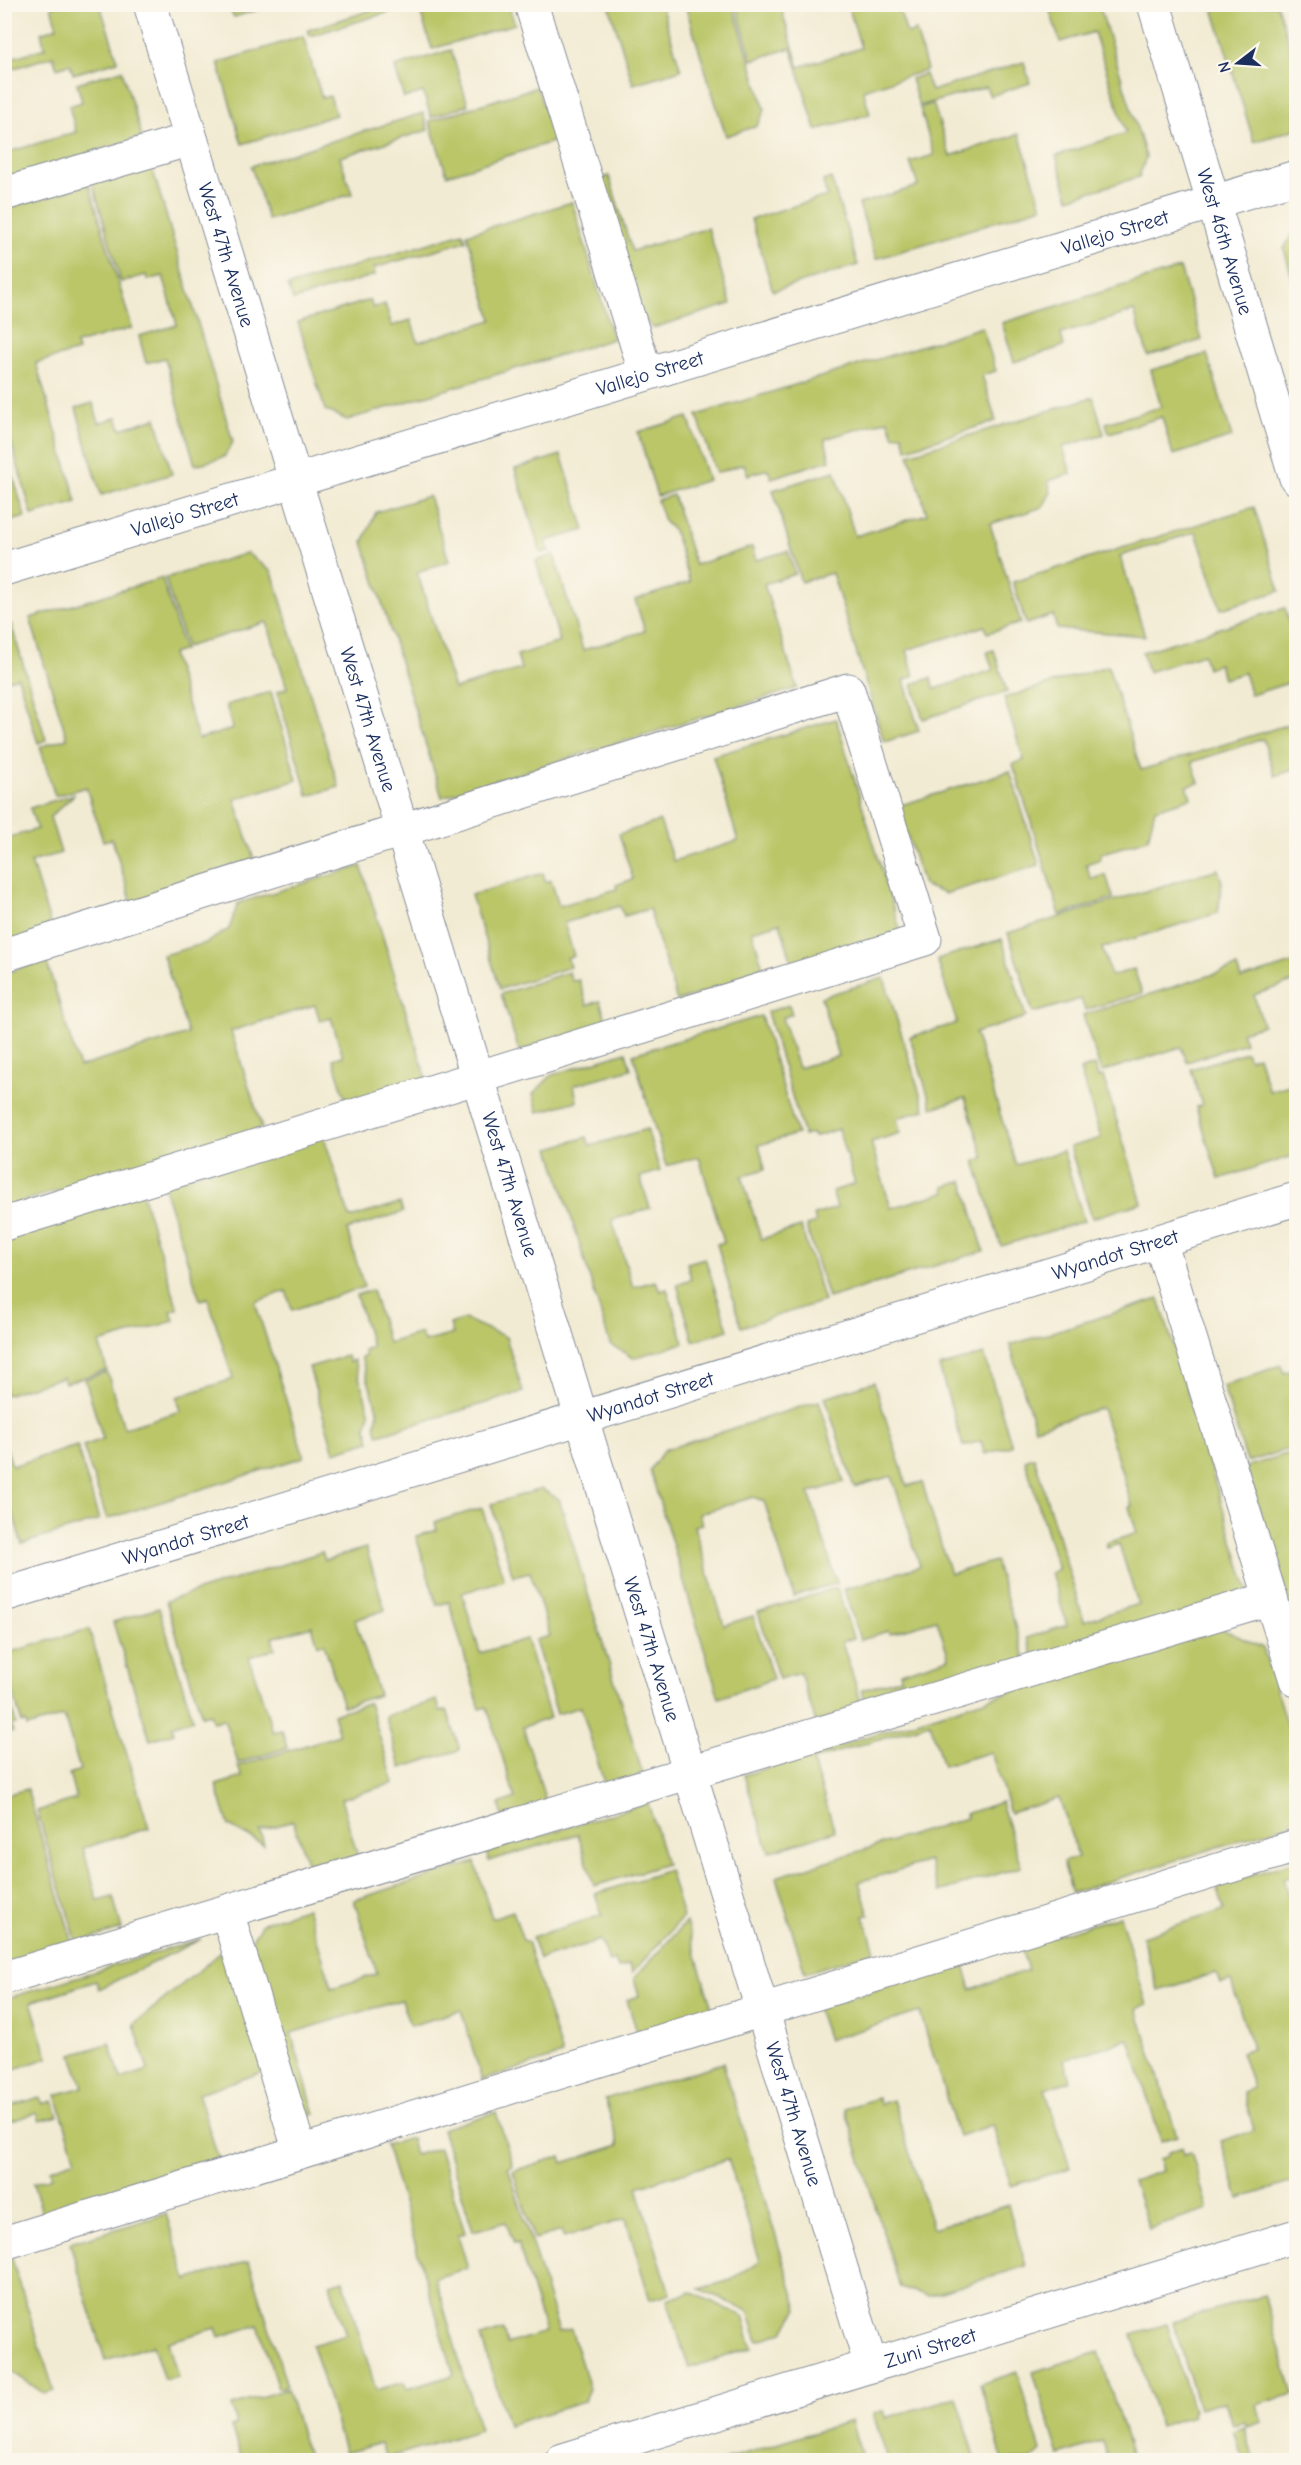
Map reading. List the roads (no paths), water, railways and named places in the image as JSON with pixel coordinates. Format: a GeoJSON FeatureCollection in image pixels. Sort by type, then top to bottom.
{"type":"FeatureCollection","features":[{"type":"Feature","properties":{"kind":"street","name":"West 47th Avenue"},"geometry":{"type":"LineString","coordinates":[[150,4],[871,2366]]}},
{"type":"Feature","properties":{"kind":"street"},"geometry":{"type":"LineString","coordinates":[[531,4],[646,374]]}},
{"type":"Feature","properties":{"kind":"street","name":"West 46th Avenue"},"geometry":{"type":"LineString","coordinates":[[1154,4],[1296,478]]}},
{"type":"Feature","properties":{"kind":"street"},"geometry":{"type":"LineString","coordinates":[[4,194],[191,139]]}},
{"type":"Feature","properties":{"kind":"street","name":"Vallejo Street"},"geometry":{"type":"LineString","coordinates":[[4,569],[1296,177]]}},
{"type":"Feature","properties":{"kind":"street"},"geometry":{"type":"LineString","coordinates":[[4,955],[848,690],[925,939],[478,1077],[7,1215]]}},
{"type":"Feature","properties":{"kind":"street","name":"Wyandot Street"},"geometry":{"type":"LineString","coordinates":[[4,1595],[1296,1199]]}},
{"type":"Feature","properties":{"kind":"street"},"geometry":{"type":"LineString","coordinates":[[1160,1241],[1296,1680]]}},
{"type":"Feature","properties":{"kind":"street"},"geometry":{"type":"LineString","coordinates":[[4,1978],[1271,1598]]}},
{"type":"Feature","properties":{"kind":"street"},"geometry":{"type":"LineString","coordinates":[[4,2243],[1296,1846]]}},
{"type":"Feature","properties":{"kind":"street"},"geometry":{"type":"LineString","coordinates":[[227,1912],[300,2152]]}},
{"type":"Feature","properties":{"kind":"street","name":"Zuni Street"},"geometry":{"type":"LineString","coordinates":[[563,2460],[1296,2236]]}}]}
